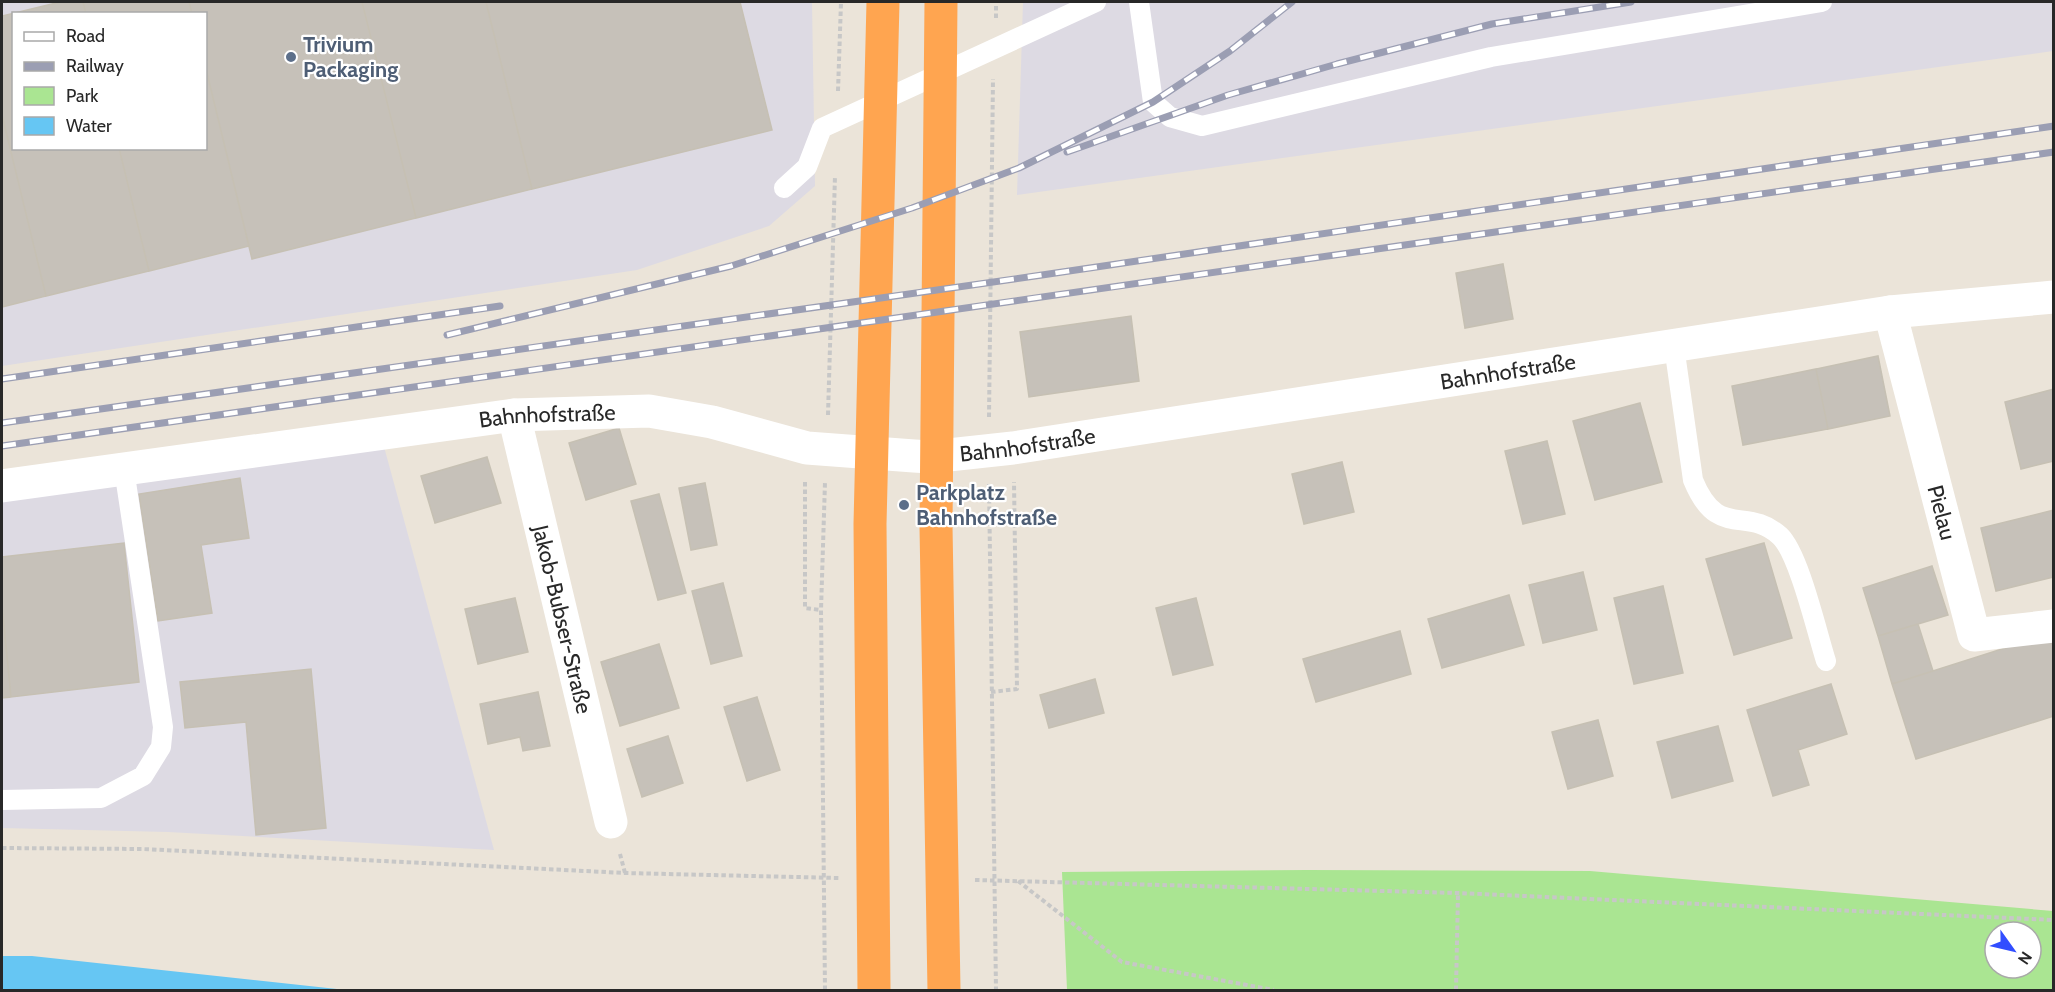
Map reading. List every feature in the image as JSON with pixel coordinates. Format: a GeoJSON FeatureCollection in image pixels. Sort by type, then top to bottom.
{"type":"FeatureCollection","features":[{"type":"Feature","properties":{"kind":"highway"},"geometry":{"type":"LineString","coordinates":[[874,990],[870,525],[882,2]]}},
{"type":"Feature","properties":{"kind":"highway"},"geometry":{"type":"LineString","coordinates":[[941,2],[936,526],[944,990]]}},
{"type":"Feature","properties":{"kind":"street","name":"Bahnhofstraße"},"geometry":{"type":"LineString","coordinates":[[2,486],[514,415],[649,411],[712,422],[807,448],[930,457],[1013,448],[1890,312],[2054,297]]}},
{"type":"Feature","properties":{"kind":"street","name":"Pielau"},"geometry":{"type":"LineString","coordinates":[[1890,312],[1974,635],[2054,626]]}},
{"type":"Feature","properties":{"kind":"street","name":"Jakob-Bubser-Straße"},"geometry":{"type":"LineString","coordinates":[[514,415],[611,822]]}},
{"type":"Feature","properties":{"kind":"lane"},"geometry":{"type":"LineString","coordinates":[[784,188],[807,167],[822,128],[1096,2]]}},
{"type":"Feature","properties":{"kind":"lane"},"geometry":{"type":"LineString","coordinates":[[1139,2],[1153,102],[1170,117],[1202,126],[1491,57],[1822,2]]}},
{"type":"Feature","properties":{"kind":"lane"},"geometry":{"type":"LineString","coordinates":[[1674,346],[1693,480],[1701,500],[1714,514],[1734,522],[1757,524],[1781,537],[1792,553],[1826,661]]}},
{"type":"Feature","properties":{"kind":"lane"},"geometry":{"type":"LineString","coordinates":[[2,800],[101,798],[143,777],[161,747],[163,727],[124,469]]}},
{"type":"Feature","properties":{"kind":"path"},"geometry":{"type":"LineString","coordinates":[[838,97],[841,2]]}},
{"type":"Feature","properties":{"kind":"path"},"geometry":{"type":"LineString","coordinates":[[995,26],[996,2]]}},
{"type":"Feature","properties":{"kind":"path"},"geometry":{"type":"LineString","coordinates":[[989,423],[990,157],[994,73]]}},
{"type":"Feature","properties":{"kind":"path"},"geometry":{"type":"LineString","coordinates":[[827,419],[836,168]]}},
{"type":"Feature","properties":{"kind":"path"},"geometry":{"type":"LineString","coordinates":[[991,692],[1017,689],[1013,448]]}},
{"type":"Feature","properties":{"kind":"path"},"geometry":{"type":"LineString","coordinates":[[825,479],[821,610],[825,990]]}},
{"type":"Feature","properties":{"kind":"path"},"geometry":{"type":"LineString","coordinates":[[989,482],[996,990]]}},
{"type":"Feature","properties":{"kind":"path"},"geometry":{"type":"LineString","coordinates":[[804,504],[805,608],[821,610]]}},
{"type":"Feature","properties":{"kind":"path"},"geometry":{"type":"LineString","coordinates":[[2,848],[142,849],[625,873],[841,878]]}},
{"type":"Feature","properties":{"kind":"path"},"geometry":{"type":"LineString","coordinates":[[971,880],[1458,893],[2054,920]]}},
{"type":"Feature","properties":{"kind":"path"},"geometry":{"type":"LineString","coordinates":[[1017,881],[1122,962],[1274,990]]}},
{"type":"Feature","properties":{"kind":"path"},"geometry":{"type":"LineString","coordinates":[[1456,990],[1458,893]]}},
{"type":"Feature","properties":{"kind":"shaded area","name":"Trivium Packaging"},"geometry":{"type":"Polygon","coordinates":[[[2,2],[812,2],[815,186],[769,226],[637,270],[2,366],[2,2]]]}},
{"type":"Feature","properties":{"kind":"shaded area"},"geometry":{"type":"Polygon","coordinates":[[[1023,2],[2053,2],[2053,51],[1017,195],[1023,2]]]}},
{"type":"Feature","properties":{"kind":"shaded area"},"geometry":{"type":"Polygon","coordinates":[[[383,443],[494,850],[168,832],[2,828],[2,493],[383,443]]]}},
{"type":"Feature","properties":{"kind":"green space"},"geometry":{"type":"Polygon","coordinates":[[[1590,871],[2053,911],[2053,990],[1067,990],[1062,872],[1590,871]]]}},
{"type":"Feature","properties":{"kind":"water"},"geometry":{"type":"Polygon","coordinates":[[[2,956],[32,956],[346,990],[2,990],[2,956]]]}},
{"type":"Feature","properties":{"kind":"building"},"geometry":{"type":"Polygon","coordinates":[[[60,2],[83,2],[86,12],[19,12],[60,2]]]}},
{"type":"Feature","properties":{"kind":"building"},"geometry":{"type":"Polygon","coordinates":[[[83,2],[189,2],[192,12],[86,12],[83,2]]]}},
{"type":"Feature","properties":{"kind":"building"},"geometry":{"type":"Polygon","coordinates":[[[189,2],[362,2],[416,218],[252,259],[207,73],[207,12],[192,12],[189,2]]]}},
{"type":"Feature","properties":{"kind":"building"},"geometry":{"type":"Polygon","coordinates":[[[362,2],[486,2],[532,189],[416,218],[362,2]]]}},
{"type":"Feature","properties":{"kind":"building"},"geometry":{"type":"Polygon","coordinates":[[[486,2],[740,2],[772,130],[532,189],[486,2]]]}},
{"type":"Feature","properties":{"kind":"building"},"geometry":{"type":"Polygon","coordinates":[[[12,14],[12,150],[119,150],[149,271],[46,296],[2,115],[2,16],[12,14]]]}},
{"type":"Feature","properties":{"kind":"building"},"geometry":{"type":"Polygon","coordinates":[[[207,73],[249,246],[149,271],[119,150],[207,150],[207,73]]]}},
{"type":"Feature","properties":{"kind":"building"},"geometry":{"type":"Polygon","coordinates":[[[2,115],[46,296],[2,307],[2,115]]]}},
{"type":"Feature","properties":{"kind":"building"},"geometry":{"type":"Polygon","coordinates":[[[1503,264],[1513,319],[1465,328],[1456,273],[1503,264]]]}},
{"type":"Feature","properties":{"kind":"building"},"geometry":{"type":"Polygon","coordinates":[[[1131,316],[1139,381],[1029,397],[1020,332],[1131,316]]]}},
{"type":"Feature","properties":{"kind":"building"},"geometry":{"type":"Polygon","coordinates":[[[1878,356],[1890,416],[1828,429],[1816,369],[1878,356]]]}},
{"type":"Feature","properties":{"kind":"building"},"geometry":{"type":"Polygon","coordinates":[[[1816,369],[1828,429],[1743,445],[1732,386],[1816,369]]]}},
{"type":"Feature","properties":{"kind":"building"},"geometry":{"type":"Polygon","coordinates":[[[2054,389],[2054,461],[2021,469],[2005,402],[2054,389]]]}},
{"type":"Feature","properties":{"kind":"building"},"geometry":{"type":"Polygon","coordinates":[[[1640,403],[1662,482],[1595,500],[1573,421],[1640,403]]]}},
{"type":"Feature","properties":{"kind":"building"},"geometry":{"type":"Polygon","coordinates":[[[619,428],[636,484],[586,500],[569,443],[619,428]]]}},
{"type":"Feature","properties":{"kind":"building"},"geometry":{"type":"Polygon","coordinates":[[[1547,441],[1565,514],[1523,524],[1505,451],[1547,441]]]}},
{"type":"Feature","properties":{"kind":"building"},"geometry":{"type":"Polygon","coordinates":[[[487,457],[501,503],[435,523],[421,476],[487,457]]]}},
{"type":"Feature","properties":{"kind":"building"},"geometry":{"type":"Polygon","coordinates":[[[1342,462],[1354,512],[1304,524],[1292,474],[1342,462]]]}},
{"type":"Feature","properties":{"kind":"building"},"geometry":{"type":"Polygon","coordinates":[[[240,478],[249,538],[201,545],[212,613],[158,621],[139,494],[240,478]]]}},
{"type":"Feature","properties":{"kind":"building"},"geometry":{"type":"Polygon","coordinates":[[[705,483],[717,545],[691,550],[679,488],[705,483]]]}},
{"type":"Feature","properties":{"kind":"building"},"geometry":{"type":"Polygon","coordinates":[[[659,494],[686,593],[658,600],[631,501],[659,494]]]}},
{"type":"Feature","properties":{"kind":"building"},"geometry":{"type":"Polygon","coordinates":[[[2054,510],[2054,577],[1996,591],[1981,528],[2054,510]]]}},
{"type":"Feature","properties":{"kind":"building"},"geometry":{"type":"Polygon","coordinates":[[[124,543],[139,682],[11,697],[2,606],[2,557],[124,543]]]}},
{"type":"Feature","properties":{"kind":"building"},"geometry":{"type":"Polygon","coordinates":[[[1764,543],[1792,638],[1734,655],[1706,559],[1764,543]]]}},
{"type":"Feature","properties":{"kind":"building"},"geometry":{"type":"Polygon","coordinates":[[[1932,566],[1948,615],[1878,636],[1863,588],[1932,566]]]}},
{"type":"Feature","properties":{"kind":"building"},"geometry":{"type":"Polygon","coordinates":[[[1583,572],[1597,630],[1543,643],[1529,585],[1583,572]]]}},
{"type":"Feature","properties":{"kind":"building"},"geometry":{"type":"Polygon","coordinates":[[[723,583],[742,656],[711,664],[692,591],[723,583]]]}},
{"type":"Feature","properties":{"kind":"building"},"geometry":{"type":"Polygon","coordinates":[[[1663,586],[1683,673],[1634,684],[1614,598],[1663,586]]]}},
{"type":"Feature","properties":{"kind":"building"},"geometry":{"type":"Polygon","coordinates":[[[1509,595],[1524,645],[1442,668],[1428,619],[1509,595]]]}},
{"type":"Feature","properties":{"kind":"building"},"geometry":{"type":"Polygon","coordinates":[[[515,598],[528,652],[478,664],[465,609],[515,598]]]}},
{"type":"Feature","properties":{"kind":"building"},"geometry":{"type":"Polygon","coordinates":[[[1196,598],[1213,665],[1173,675],[1156,608],[1196,598]]]}},
{"type":"Feature","properties":{"kind":"building"},"geometry":{"type":"Polygon","coordinates":[[[2,606],[11,697],[2,698],[2,606]]]}},
{"type":"Feature","properties":{"kind":"building"},"geometry":{"type":"Polygon","coordinates":[[[1918,624],[1933,671],[1892,684],[1878,636],[1918,624]]]}},
{"type":"Feature","properties":{"kind":"building"},"geometry":{"type":"Polygon","coordinates":[[[1400,631],[1411,674],[1316,702],[1303,659],[1400,631]]]}},
{"type":"Feature","properties":{"kind":"building"},"geometry":{"type":"Polygon","coordinates":[[[2049,634],[2054,648],[2054,716],[1916,759],[1892,684],[2049,634]]]}},
{"type":"Feature","properties":{"kind":"building"},"geometry":{"type":"Polygon","coordinates":[[[659,644],[679,708],[620,726],[601,662],[659,644]]]}},
{"type":"Feature","properties":{"kind":"building"},"geometry":{"type":"Polygon","coordinates":[[[311,669],[326,828],[256,835],[246,722],[185,728],[180,682],[311,669]]]}},
{"type":"Feature","properties":{"kind":"building"},"geometry":{"type":"Polygon","coordinates":[[[1095,679],[1104,713],[1049,728],[1040,695],[1095,679]]]}},
{"type":"Feature","properties":{"kind":"building"},"geometry":{"type":"Polygon","coordinates":[[[1831,684],[1847,734],[1798,750],[1809,785],[1773,796],[1747,710],[1831,684]]]}},
{"type":"Feature","properties":{"kind":"building"},"geometry":{"type":"Polygon","coordinates":[[[538,692],[550,746],[523,751],[520,737],[488,744],[480,704],[538,692]]]}},
{"type":"Feature","properties":{"kind":"building"},"geometry":{"type":"Polygon","coordinates":[[[757,697],[780,770],[747,781],[724,707],[757,697]]]}},
{"type":"Feature","properties":{"kind":"building"},"geometry":{"type":"Polygon","coordinates":[[[1598,720],[1613,776],[1568,789],[1552,732],[1598,720]]]}},
{"type":"Feature","properties":{"kind":"building"},"geometry":{"type":"Polygon","coordinates":[[[1718,726],[1733,781],[1672,798],[1657,742],[1718,726]]]}},
{"type":"Feature","properties":{"kind":"building"},"geometry":{"type":"Polygon","coordinates":[[[668,736],[683,783],[642,797],[627,749],[668,736]]]}},
{"type":"Feature","properties":{"kind":"railway"},"geometry":{"type":"LineString","coordinates":[[447,335],[731,266],[912,208],[1019,168],[1153,102],[1230,51],[1292,2]]}},
{"type":"Feature","properties":{"kind":"railway"},"geometry":{"type":"LineString","coordinates":[[1067,152],[1228,95],[1337,64],[1492,24],[1631,2]]}},
{"type":"Feature","properties":{"kind":"railway"},"geometry":{"type":"LineString","coordinates":[[2,423],[1042,275],[2054,126]]}},
{"type":"Feature","properties":{"kind":"railway"},"geometry":{"type":"LineString","coordinates":[[2,446],[2054,152]]}},
{"type":"Feature","properties":{"kind":"railway"},"geometry":{"type":"LineString","coordinates":[[2,379],[500,306]]}},
{"type":"Feature","properties":{"kind":"place","name":"Trivium Packaging"},"geometry":{"type":"Point","coordinates":[291,57]}},
{"type":"Feature","properties":{"kind":"place","name":"Parkplatz Bahnhofstraße"},"geometry":{"type":"Point","coordinates":[904,505]}}]}
